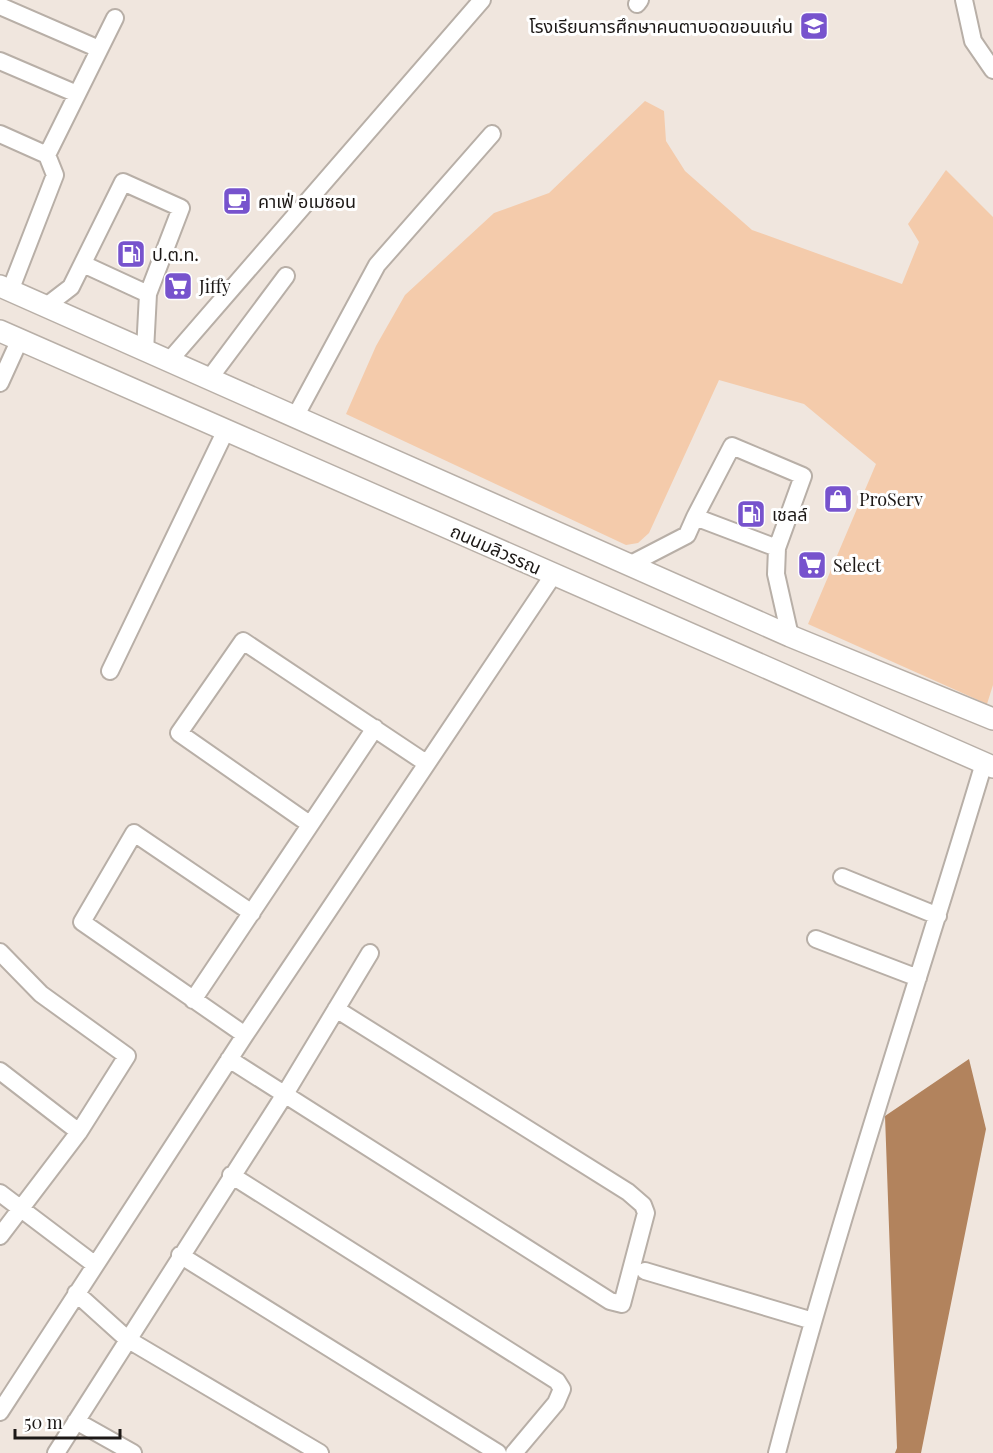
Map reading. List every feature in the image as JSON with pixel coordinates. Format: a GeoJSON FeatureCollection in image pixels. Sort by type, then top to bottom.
{"type":"FeatureCollection","features":[{"type":"Feature","properties":{"kind":"main road"},"geometry":{"type":"LineString","coordinates":[[5,289],[790,636],[993,718]]}},
{"type":"Feature","properties":{"kind":"main road","name":"ถนนมลิวรรณ"},"geometry":{"type":"LineString","coordinates":[[0,331],[988,765]]}},
{"type":"Feature","properties":{"kind":"street"},"geometry":{"type":"LineString","coordinates":[[169,361],[482,0]]}},
{"type":"Feature","properties":{"kind":"street"},"geometry":{"type":"LineString","coordinates":[[964,0],[973,41],[993,70]]}},
{"type":"Feature","properties":{"kind":"street"},"geometry":{"type":"LineString","coordinates":[[0,6],[99,49]]}},
{"type":"Feature","properties":{"kind":"street"},"geometry":{"type":"LineString","coordinates":[[47,155],[115,18]]}},
{"type":"Feature","properties":{"kind":"street"},"geometry":{"type":"LineString","coordinates":[[0,61],[77,94]]}},
{"type":"Feature","properties":{"kind":"street"},"geometry":{"type":"LineString","coordinates":[[0,134],[47,155],[55,175],[5,289]]}},
{"type":"Feature","properties":{"kind":"street"},"geometry":{"type":"LineString","coordinates":[[295,417],[377,266],[492,134]]}},
{"type":"Feature","properties":{"kind":"street"},"geometry":{"type":"LineString","coordinates":[[45,307],[71,287],[123,182],[181,208],[148,294],[145,351]]}},
{"type":"Feature","properties":{"kind":"street"},"geometry":{"type":"LineString","coordinates":[[83,264],[148,294]]}},
{"type":"Feature","properties":{"kind":"street"},"geometry":{"type":"LineString","coordinates":[[210,379],[286,276]]}},
{"type":"Feature","properties":{"kind":"street"},"geometry":{"type":"LineString","coordinates":[[0,384],[20,339]]}},
{"type":"Feature","properties":{"kind":"street"},"geometry":{"type":"LineString","coordinates":[[110,671],[226,430]]}},
{"type":"Feature","properties":{"kind":"street"},"geometry":{"type":"LineString","coordinates":[[629,565],[687,535],[732,446],[802,476],[777,548],[776,574],[790,636]]}},
{"type":"Feature","properties":{"kind":"street"},"geometry":{"type":"LineString","coordinates":[[695,517],[777,548]]}},
{"type":"Feature","properties":{"kind":"street"},"geometry":{"type":"LineString","coordinates":[[0,1412],[244,1035],[554,574]]}},
{"type":"Feature","properties":{"kind":"street"},"geometry":{"type":"LineString","coordinates":[[309,823],[179,733],[243,641],[426,763]]}},
{"type":"Feature","properties":{"kind":"street"},"geometry":{"type":"LineString","coordinates":[[193,1000],[309,823],[375,728]]}},
{"type":"Feature","properties":{"kind":"street"},"geometry":{"type":"LineString","coordinates":[[777,1453],[813,1321],[918,978],[988,765]]}},
{"type":"Feature","properties":{"kind":"street"},"geometry":{"type":"LineString","coordinates":[[244,1035],[82,922],[134,833],[252,913]]}},
{"type":"Feature","properties":{"kind":"street"},"geometry":{"type":"LineString","coordinates":[[842,877],[938,916]]}},
{"type":"Feature","properties":{"kind":"street"},"geometry":{"type":"LineString","coordinates":[[816,939],[918,978]]}},
{"type":"Feature","properties":{"kind":"street"},"geometry":{"type":"LineString","coordinates":[[0,952],[41,994],[127,1056],[79,1132],[0,1236]]}},
{"type":"Feature","properties":{"kind":"street"},"geometry":{"type":"LineString","coordinates":[[56,1453],[231,1175],[285,1094],[370,953]]}},
{"type":"Feature","properties":{"kind":"street"},"geometry":{"type":"LineString","coordinates":[[229,1059],[610,1300],[622,1304],[646,1213],[643,1205],[618,1186],[336,1009]]}},
{"type":"Feature","properties":{"kind":"street"},"geometry":{"type":"LineString","coordinates":[[0,1071],[79,1132]]}},
{"type":"Feature","properties":{"kind":"street"},"geometry":{"type":"LineString","coordinates":[[231,1175],[557,1381],[562,1389],[556,1403],[514,1453]]}},
{"type":"Feature","properties":{"kind":"street"},"geometry":{"type":"LineString","coordinates":[[0,1193],[94,1264]]}},
{"type":"Feature","properties":{"kind":"street"},"geometry":{"type":"LineString","coordinates":[[180,1255],[498,1453]]}},
{"type":"Feature","properties":{"kind":"street"},"geometry":{"type":"LineString","coordinates":[[645,1271],[813,1321]]}},
{"type":"Feature","properties":{"kind":"street"},"geometry":{"type":"LineString","coordinates":[[76,1293],[127,1339],[320,1453]]}},
{"type":"Feature","properties":{"kind":"street"},"geometry":{"type":"LineString","coordinates":[[76,1421],[133,1453]]}},
{"type":"Feature","properties":{"kind":"shaded area"},"geometry":{"type":"Polygon","coordinates":[[[645,101],[664,111],[666,141],[685,171],[752,230],[902,284],[919,242],[908,224],[946,170],[993,217],[993,685],[987,704],[808,624],[876,464],[804,404],[719,380],[649,533],[638,543],[626,545],[346,414],[376,346],[405,295],[494,213],[549,193],[645,101]]]}},
{"type":"Feature","properties":{"kind":"shaded area"},"geometry":{"type":"Polygon","coordinates":[[[969,1059],[986,1129],[921,1453],[895,1453],[897,1448],[885,1116],[969,1059]]]}},
{"type":"Feature","properties":{"kind":"place","name":"โรงเรียนการศึกษาคนตาบอดขอนแก่น"},"geometry":{"type":"Point","coordinates":[814,26]}},
{"type":"Feature","properties":{"kind":"place","name":"คาเฟ่ อเมซอน"},"geometry":{"type":"Point","coordinates":[237,201]}},
{"type":"Feature","properties":{"kind":"place","name":"ป.ต.ท."},"geometry":{"type":"Point","coordinates":[131,254]}},
{"type":"Feature","properties":{"kind":"place","name":"Jiffy"},"geometry":{"type":"Point","coordinates":[178,286]}},
{"type":"Feature","properties":{"kind":"place","name":"ProServ"},"geometry":{"type":"Point","coordinates":[838,499]}},
{"type":"Feature","properties":{"kind":"place","name":"เชลล์"},"geometry":{"type":"Point","coordinates":[751,514]}},
{"type":"Feature","properties":{"kind":"place","name":"Select"},"geometry":{"type":"Point","coordinates":[812,565]}}]}
